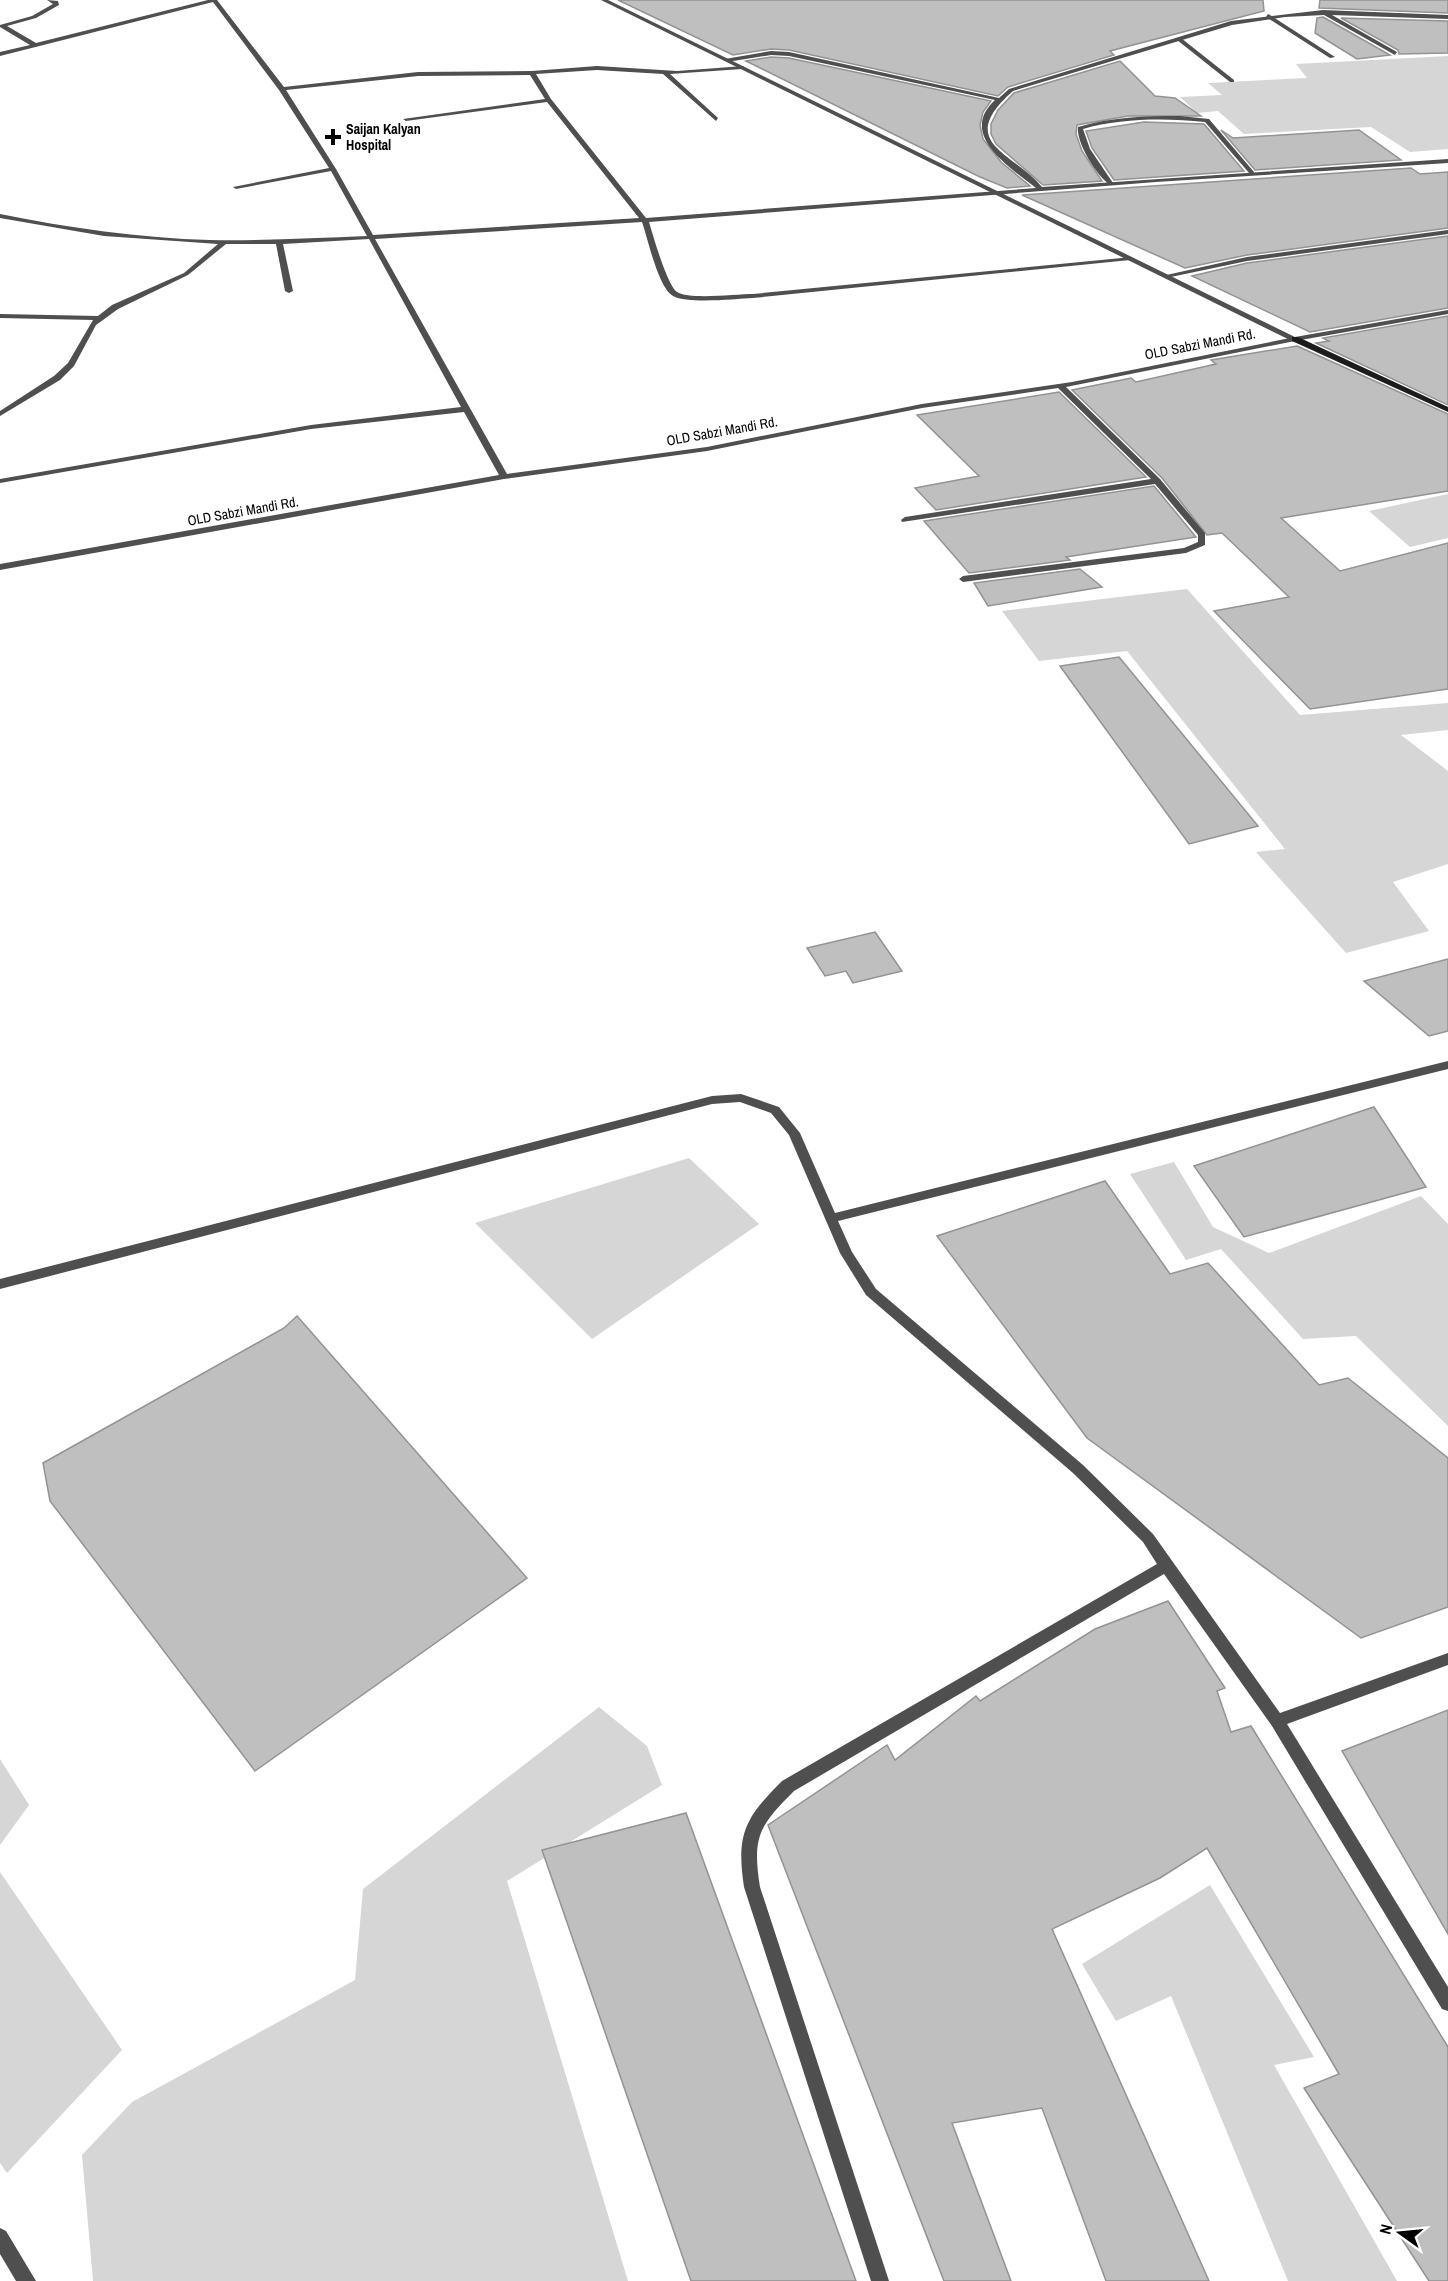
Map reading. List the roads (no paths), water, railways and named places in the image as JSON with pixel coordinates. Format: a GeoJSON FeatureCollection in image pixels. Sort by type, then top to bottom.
{"type":"FeatureCollection","features":[{"type":"Feature","properties":{"kind":"main road"},"geometry":{"type":"LineString","coordinates":[[1295,339],[1448,410]]}},
{"type":"Feature","properties":{"kind":"street"},"geometry":{"type":"LineString","coordinates":[[35,45],[2,26],[47,11],[56,5],[56,2],[50,0]]}},
{"type":"Feature","properties":{"kind":"street"},"geometry":{"type":"LineString","coordinates":[[0,54],[214,0],[282,89],[333,169],[504,477]]}},
{"type":"Feature","properties":{"kind":"street"},"geometry":{"type":"LineString","coordinates":[[608,0],[1295,339]]}},
{"type":"Feature","properties":{"kind":"street"},"geometry":{"type":"LineString","coordinates":[[1321,11],[1395,53]]}},
{"type":"Feature","properties":{"kind":"street"},"geometry":{"type":"LineString","coordinates":[[1039,187],[997,152],[984,136],[982,123],[987,110],[997,99],[1011,90],[1231,23],[1268,16],[1321,11],[1448,17]]}},
{"type":"Feature","properties":{"kind":"street"},"geometry":{"type":"LineString","coordinates":[[1268,16],[1332,57]]}},
{"type":"Feature","properties":{"kind":"street"},"geometry":{"type":"LineString","coordinates":[[1179,39],[1232,81]]}},
{"type":"Feature","properties":{"kind":"street"},"geometry":{"type":"LineString","coordinates":[[727,60],[771,53],[789,54],[997,99]]}},
{"type":"Feature","properties":{"kind":"street"},"geometry":{"type":"LineString","coordinates":[[282,89],[418,74],[532,73],[597,68],[665,73],[742,68]]}},
{"type":"Feature","properties":{"kind":"street"},"geometry":{"type":"LineString","coordinates":[[532,73],[549,100],[645,220],[666,283],[675,294],[696,298],[753,296],[1130,258]]}},
{"type":"Feature","properties":{"kind":"street"},"geometry":{"type":"LineString","coordinates":[[665,73],[716,119]]}},
{"type":"Feature","properties":{"kind":"street"},"geometry":{"type":"LineString","coordinates":[[406,119],[549,100]]}},
{"type":"Feature","properties":{"kind":"street"},"geometry":{"type":"LineString","coordinates":[[1110,183],[1087,149],[1080,134],[1080,128],[1112,123],[1190,118],[1207,120],[1252,173]]}},
{"type":"Feature","properties":{"kind":"street"},"geometry":{"type":"LineString","coordinates":[[0,216],[83,233],[224,243],[279,242],[645,220],[1039,187],[1448,160]]}},
{"type":"Feature","properties":{"kind":"street"},"geometry":{"type":"LineString","coordinates":[[236,187],[333,169]]}},
{"type":"Feature","properties":{"kind":"street"},"geometry":{"type":"LineString","coordinates":[[1166,276],[1247,259],[1448,232]]}},
{"type":"Feature","properties":{"kind":"street"},"geometry":{"type":"LineString","coordinates":[[279,242],[289,291]]}},
{"type":"Feature","properties":{"kind":"street"},"geometry":{"type":"LineString","coordinates":[[0,414],[57,378],[70,364],[93,324],[100,318],[115,307],[186,274],[224,243]]}},
{"type":"Feature","properties":{"kind":"street","name":"OLD Sabzi Mandi Rd."},"geometry":{"type":"LineString","coordinates":[[0,567],[504,477],[707,449],[922,406],[1060,386],[1295,339],[1448,312]]}},
{"type":"Feature","properties":{"kind":"street"},"geometry":{"type":"LineString","coordinates":[[0,316],[100,318]]}},
{"type":"Feature","properties":{"kind":"street"},"geometry":{"type":"LineString","coordinates":[[963,579],[1186,550],[1202,543],[1202,535],[1157,481],[1060,386]]}},
{"type":"Feature","properties":{"kind":"street"},"geometry":{"type":"LineString","coordinates":[[0,481],[311,427],[467,409]]}},
{"type":"Feature","properties":{"kind":"street"},"geometry":{"type":"LineString","coordinates":[[904,520],[1157,481]]}},
{"type":"Feature","properties":{"kind":"street"},"geometry":{"type":"LineString","coordinates":[[830,1219],[1448,1065]]}},
{"type":"Feature","properties":{"kind":"street"},"geometry":{"type":"LineString","coordinates":[[0,1284],[712,1100],[741,1098],[775,1110],[794,1133],[830,1219],[846,1252],[871,1292],[1032,1428],[1116,1505],[1148,1538],[1277,1721],[1448,2003]]}},
{"type":"Feature","properties":{"kind":"street"},"geometry":{"type":"LineString","coordinates":[[880,2281],[752,1887],[746,1856],[751,1831],[770,1804],[788,1786],[1166,1566]]}},
{"type":"Feature","properties":{"kind":"street"},"geometry":{"type":"LineString","coordinates":[[1277,1721],[1448,1659]]}},
{"type":"Feature","properties":{"kind":"street"},"geometry":{"type":"LineString","coordinates":[[0,2237],[27,2281]]}},
{"type":"Feature","properties":{"kind":"place","name":"Saijan Kalyan Hospital"},"geometry":{"type":"Point","coordinates":[333,137]}}]}
